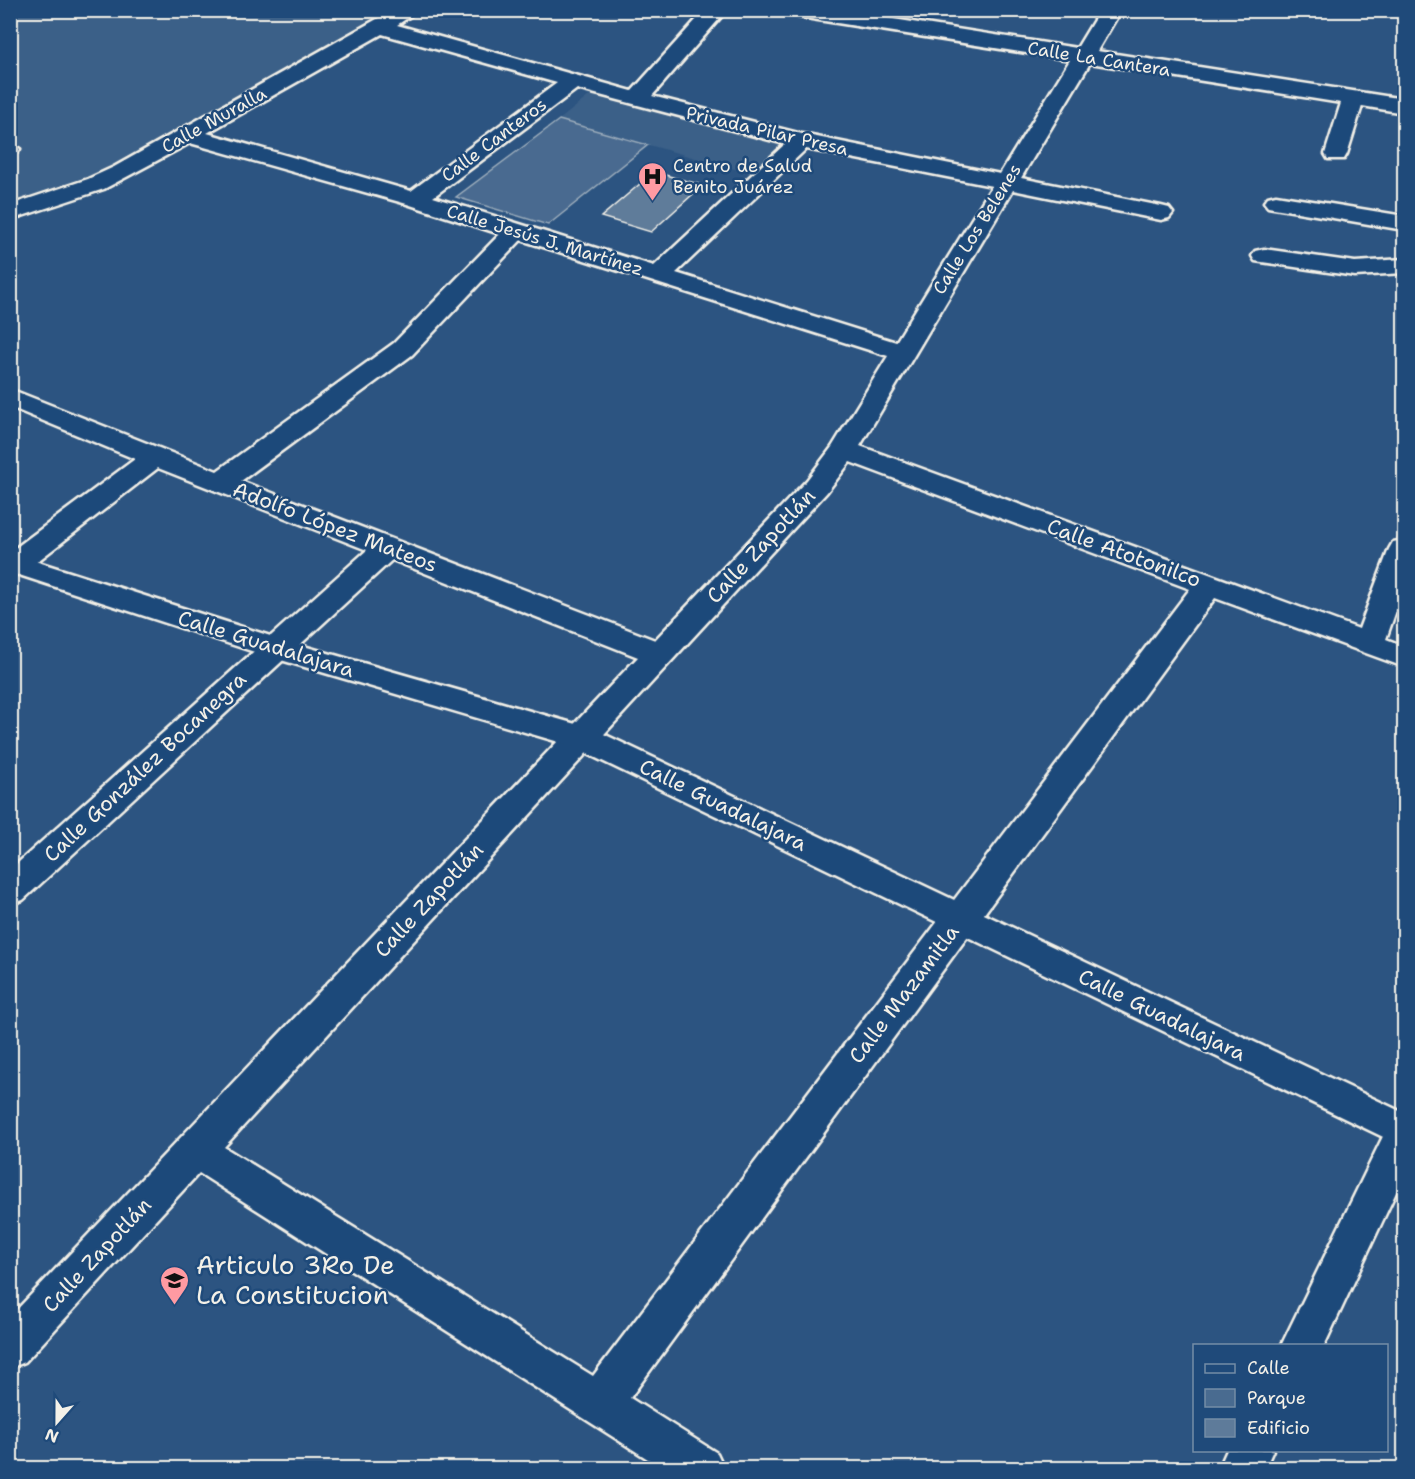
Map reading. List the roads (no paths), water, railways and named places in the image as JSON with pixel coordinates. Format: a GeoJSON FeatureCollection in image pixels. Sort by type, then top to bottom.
{"type":"FeatureCollection","features":[{"type":"Feature","properties":{"kind":"street","name":"Calle Muralla"},"geometry":{"type":"LineString","coordinates":[[10,213],[96,184],[409,10]]}},
{"type":"Feature","properties":{"kind":"street"},"geometry":{"type":"LineString","coordinates":[[637,99],[717,10]]}},
{"type":"Feature","properties":{"kind":"street","name":"Calle La Cantera"},"geometry":{"type":"LineString","coordinates":[[794,10],[1404,106]]}},
{"type":"Feature","properties":{"kind":"street","name":"Calle Los Belenes"},"geometry":{"type":"LineString","coordinates":[[844,450],[901,352],[1111,10]]}},
{"type":"Feature","properties":{"kind":"street","name":"Privada Pilar Presa"},"geometry":{"type":"LineString","coordinates":[[380,27],[573,82],[801,141],[1161,213]]}},
{"type":"Feature","properties":{"kind":"street","name":"Calle Canteros"},"geometry":{"type":"LineString","coordinates":[[415,199],[573,82]]}},
{"type":"Feature","properties":{"kind":"street"},"geometry":{"type":"LineString","coordinates":[[1336,154],[1354,98]]}},
{"type":"Feature","properties":{"kind":"street","name":"Calle Jesús J. Martínez"},"geometry":{"type":"LineString","coordinates":[[187,135],[415,199],[901,352]]}},
{"type":"Feature","properties":{"kind":"street"},"geometry":{"type":"LineString","coordinates":[[658,276],[801,141]]}},
{"type":"Feature","properties":{"kind":"street"},"geometry":{"type":"LineString","coordinates":[[1276,202],[1404,223]]}},
{"type":"Feature","properties":{"kind":"street"},"geometry":{"type":"LineString","coordinates":[[221,482],[403,349],[516,231]]}},
{"type":"Feature","properties":{"kind":"street"},"geometry":{"type":"LineString","coordinates":[[1264,256],[1355,269],[1404,266]]}},
{"type":"Feature","properties":{"kind":"street","name":"Adolfo López Mateos"},"geometry":{"type":"LineString","coordinates":[[10,397],[155,457],[661,654]]}},
{"type":"Feature","properties":{"kind":"street","name":"Calle Atotonilco"},"geometry":{"type":"LineString","coordinates":[[844,450],[1404,657]]}},
{"type":"Feature","properties":{"kind":"street","name":"Calle Zapotlán"},"geometry":{"type":"LineString","coordinates":[[14,1339],[196,1150],[661,654],[817,486],[844,450]]}},
{"type":"Feature","properties":{"kind":"street"},"geometry":{"type":"LineString","coordinates":[[12,564],[155,457]]}},
{"type":"Feature","properties":{"kind":"street","name":"Calle González Bocanegra"},"geometry":{"type":"LineString","coordinates":[[10,891],[274,648],[387,548]]}},
{"type":"Feature","properties":{"kind":"street"},"geometry":{"type":"LineString","coordinates":[[1370,643],[1404,549]]}},
{"type":"Feature","properties":{"kind":"street","name":"Calle Guadalajara"},"geometry":{"type":"LineString","coordinates":[[12,564],[274,648],[581,737],[1404,1132]]}},
{"type":"Feature","properties":{"kind":"street","name":"Calle Mazamitla"},"geometry":{"type":"LineString","coordinates":[[599,1404],[1209,584]]}},
{"type":"Feature","properties":{"kind":"street"},"geometry":{"type":"LineString","coordinates":[[1303,1344],[1404,1132]]}},
{"type":"Feature","properties":{"kind":"street"},"geometry":{"type":"LineString","coordinates":[[196,1150],[700,1468]]}},
{"type":"Feature","properties":{"kind":"street"},"geometry":{"type":"LineString","coordinates":[[1242,1468],[1250,1452]]}},
{"type":"Feature","properties":{"kind":"place","name":"Centro de Salud Benito Juárez"},"geometry":{"type":"Point","coordinates":[652,202]}},
{"type":"Feature","properties":{"kind":"place","name":"Articulo 3Ro De La Constitucion"},"geometry":{"type":"Point","coordinates":[175,1306]}}]}
